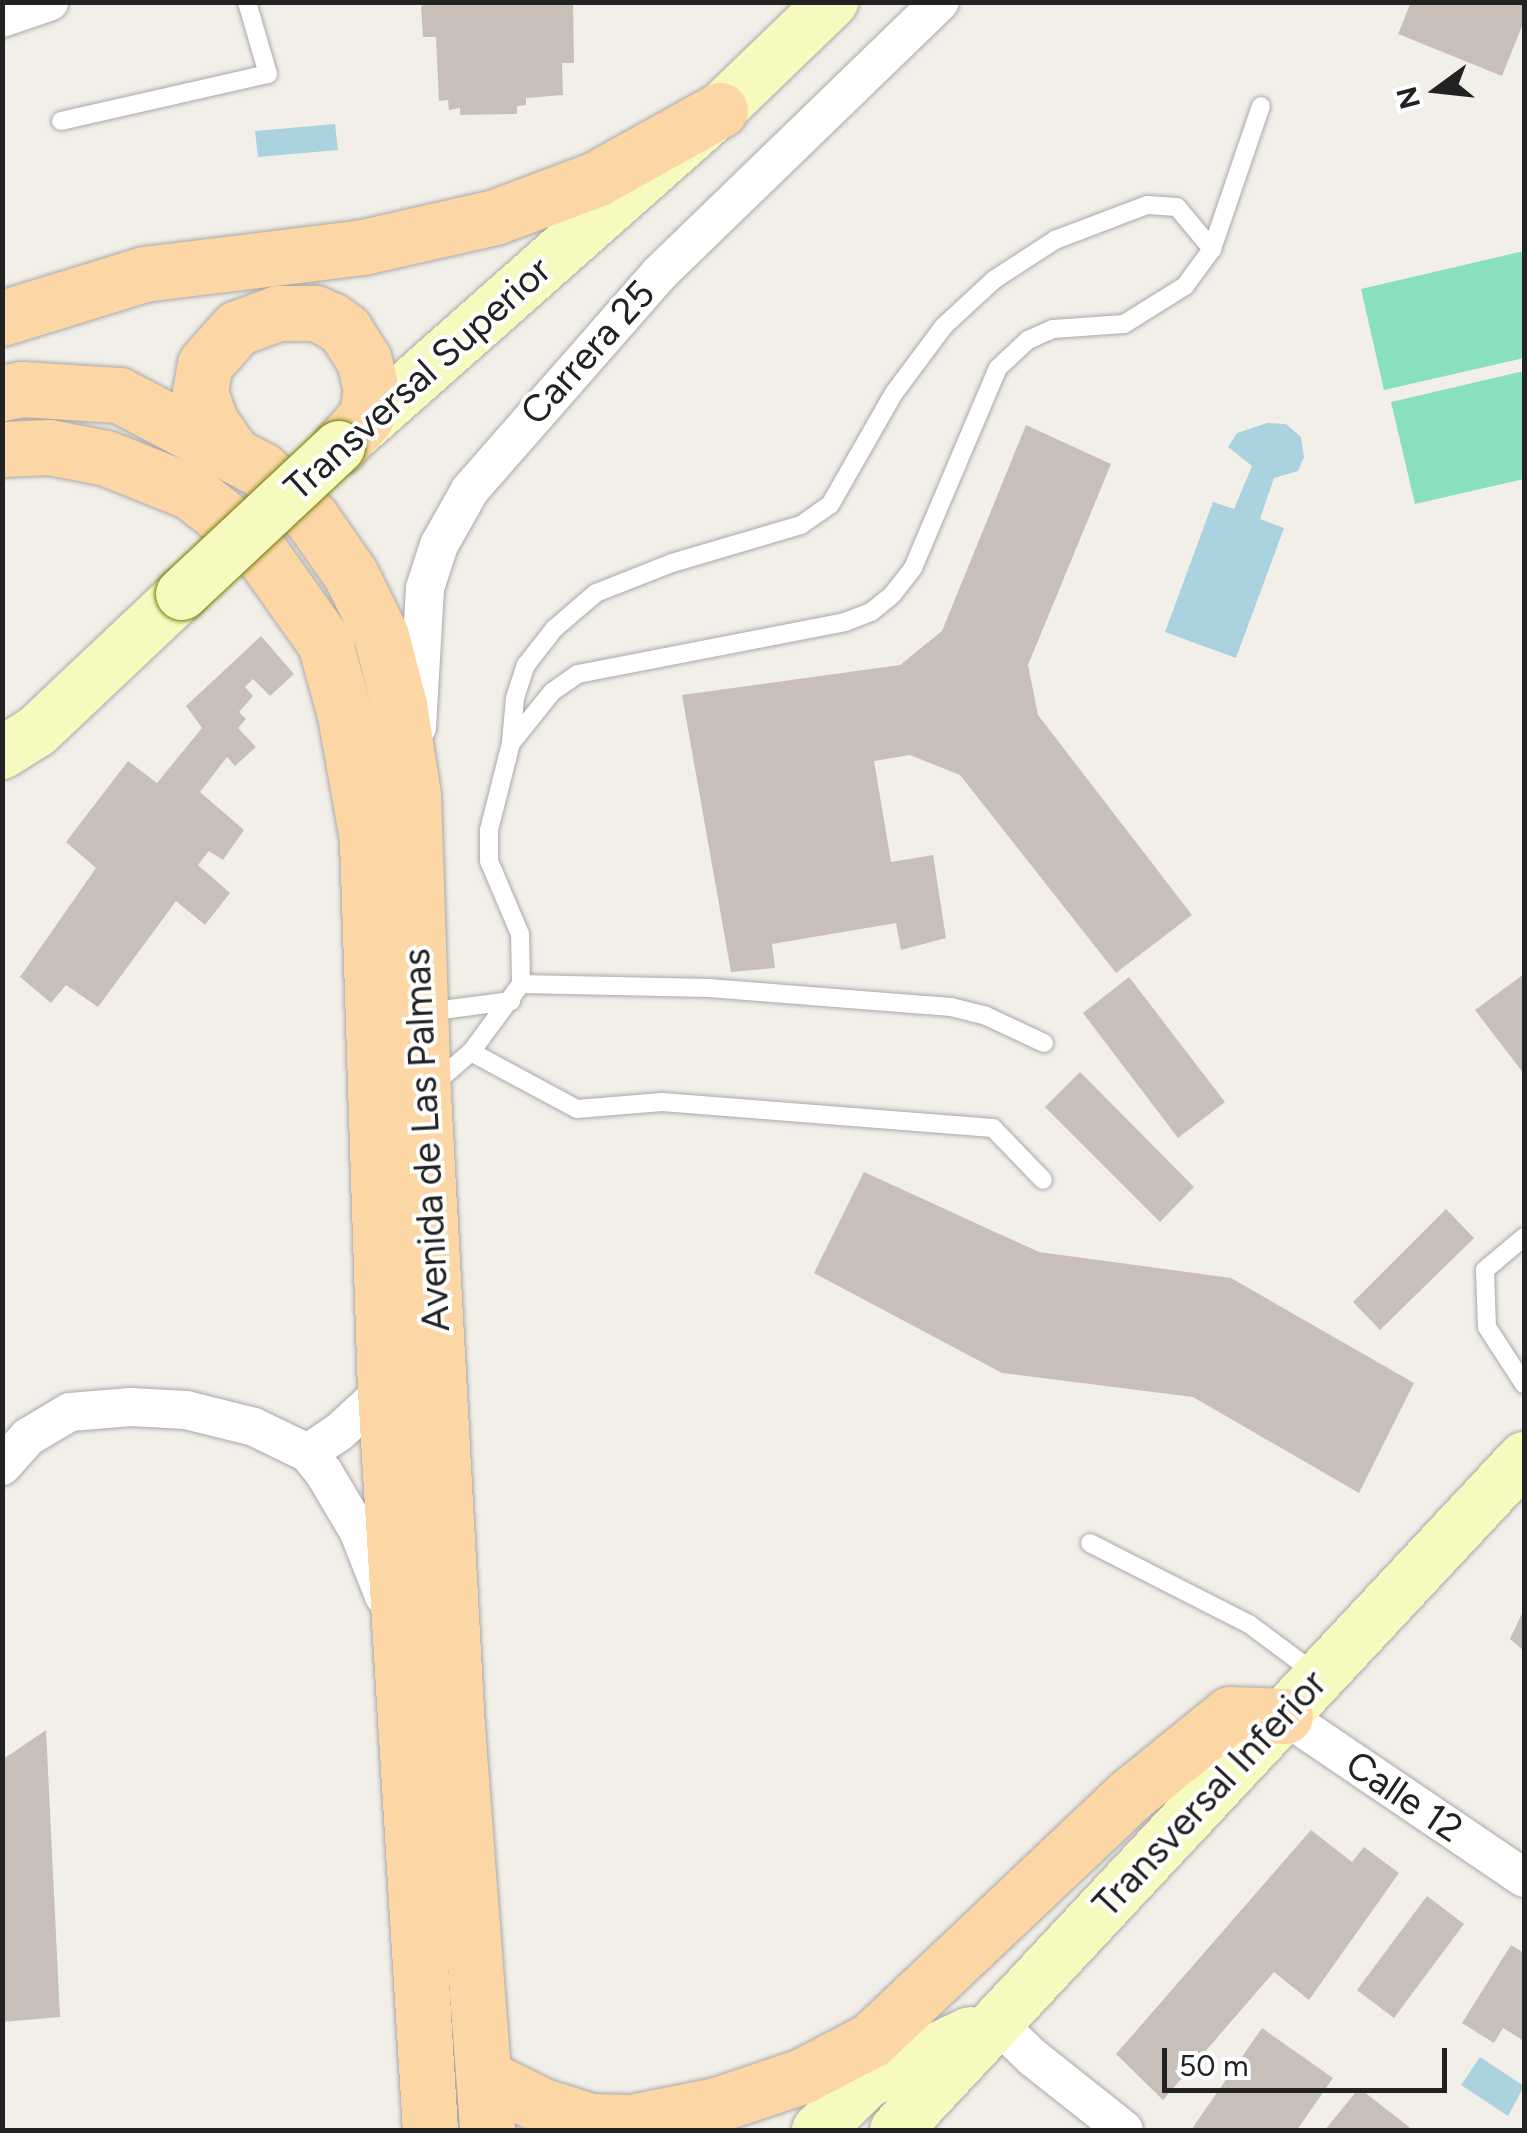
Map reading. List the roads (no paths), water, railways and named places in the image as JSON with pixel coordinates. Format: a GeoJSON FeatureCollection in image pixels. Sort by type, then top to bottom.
{"type":"FeatureCollection","features":[{"type":"Feature","properties":{"kind":"main road","name":"Transversal Superior"},"geometry":{"type":"LineString","coordinates":[[2,753],[37,731],[339,447],[720,110],[832,2]]}},
{"type":"Feature","properties":{"kind":"main road"},"geometry":{"type":"LineString","coordinates":[[2,318],[144,274],[363,247],[495,218],[596,179],[720,110]]}},
{"type":"Feature","properties":{"kind":"main road"},"geometry":{"type":"LineString","coordinates":[[230,450],[210,420],[200,392],[205,364],[237,328],[278,313],[314,314],[330,320],[345,330],[364,360],[371,390],[366,417],[339,447]]}},
{"type":"Feature","properties":{"kind":"main road","name":"Avenida de Las Palmas"},"geometry":{"type":"LineString","coordinates":[[2,393],[21,389],[119,395],[262,470],[312,519],[351,575],[381,636],[399,706],[414,794],[423,1094],[457,1727],[485,2104]]}},
{"type":"Feature","properties":{"kind":"main road","name":"Avenida de Las Palmas"},"geometry":{"type":"LineString","coordinates":[[2,449],[49,447],[106,458],[191,492],[251,539],[325,643],[345,716],[368,839],[385,1390],[430,2130]]}},
{"type":"Feature","properties":{"kind":"main road","name":"Transversal Inferior"},"geometry":{"type":"LineString","coordinates":[[896,2130],[1524,1458]]}},
{"type":"Feature","properties":{"kind":"main road"},"geometry":{"type":"LineString","coordinates":[[485,2104],[543,2106],[592,2121],[631,2122],[716,2105],[802,2076],[870,2040],[1129,1796],[1230,1714],[1302,1697]]}},
{"type":"Feature","properties":{"kind":"main road"},"geometry":{"type":"LineString","coordinates":[[818,2130],[867,2082],[995,2021]]}},
{"type":"Feature","properties":{"kind":"street"},"geometry":{"type":"LineString","coordinates":[[2,18],[49,2]]}},
{"type":"Feature","properties":{"kind":"street","name":"Carrera 25"},"geometry":{"type":"LineString","coordinates":[[414,794],[425,588],[439,545],[470,490],[659,274],[940,2]]}},
{"type":"Feature","properties":{"kind":"street"},"geometry":{"type":"LineString","coordinates":[[308,1453],[338,1433],[385,1390]]}},
{"type":"Feature","properties":{"kind":"street"},"geometry":{"type":"LineString","coordinates":[[2,1466],[28,1437],[70,1412],[131,1408],[186,1410],[254,1426],[308,1453],[338,1494],[375,1568],[387,1607],[401,1688]]}},
{"type":"Feature","properties":{"kind":"street","name":"Calle 12"},"geometry":{"type":"LineString","coordinates":[[1302,1697],[1524,1878]]}},
{"type":"Feature","properties":{"kind":"street"},"geometry":{"type":"LineString","coordinates":[[995,2021],[1032,2057],[1124,2130]]}},
{"type":"Feature","properties":{"kind":"lane"},"geometry":{"type":"LineString","coordinates":[[61,121],[268,74],[248,2]]}},
{"type":"Feature","properties":{"kind":"lane"},"geometry":{"type":"LineString","coordinates":[[511,743],[552,692],[578,674],[845,622],[871,612],[892,595],[912,568],[998,368],[1009,354],[1054,329],[1124,324],[1185,286],[1212,250],[1261,106]]}},
{"type":"Feature","properties":{"kind":"lane"},"geometry":{"type":"LineString","coordinates":[[423,1094],[472,1052],[521,984],[520,934],[489,861],[489,830],[526,665],[554,629],[596,593],[672,563],[801,525],[830,505],[894,393],[944,326],[995,279],[1055,240],[1147,204],[1177,207],[1212,250]]}},
{"type":"Feature","properties":{"kind":"lane"},"geometry":{"type":"LineString","coordinates":[[521,984],[670,986],[951,1007],[986,1016],[1044,1043]]}},
{"type":"Feature","properties":{"kind":"lane"},"geometry":{"type":"LineString","coordinates":[[420,1013],[511,1001]]}},
{"type":"Feature","properties":{"kind":"lane"},"geometry":{"type":"LineString","coordinates":[[472,1052],[577,1109],[662,1102],[993,1128],[1043,1180]]}},
{"type":"Feature","properties":{"kind":"lane"},"geometry":{"type":"LineString","coordinates":[[1524,1237],[1485,1270],[1487,1327],[1524,1384]]}},
{"type":"Feature","properties":{"kind":"lane"},"geometry":{"type":"LineString","coordinates":[[1090,1544],[1249,1624],[1302,1697]]}},
{"type":"Feature","properties":{"kind":"water"},"geometry":{"type":"Polygon","coordinates":[[[335,124],[338,150],[258,157],[255,131],[335,124]]]}},
{"type":"Feature","properties":{"kind":"water"},"geometry":{"type":"Polygon","coordinates":[[[1267,423],[1286,424],[1301,437],[1304,457],[1298,471],[1274,478],[1260,519],[1284,528],[1236,658],[1165,632],[1213,502],[1234,509],[1252,466],[1228,447],[1237,433],[1267,423]]]}},
{"type":"Feature","properties":{"kind":"water"},"geometry":{"type":"Polygon","coordinates":[[[1480,2057],[1524,2086],[1508,2116],[1461,2085],[1480,2057]]]}}]}
